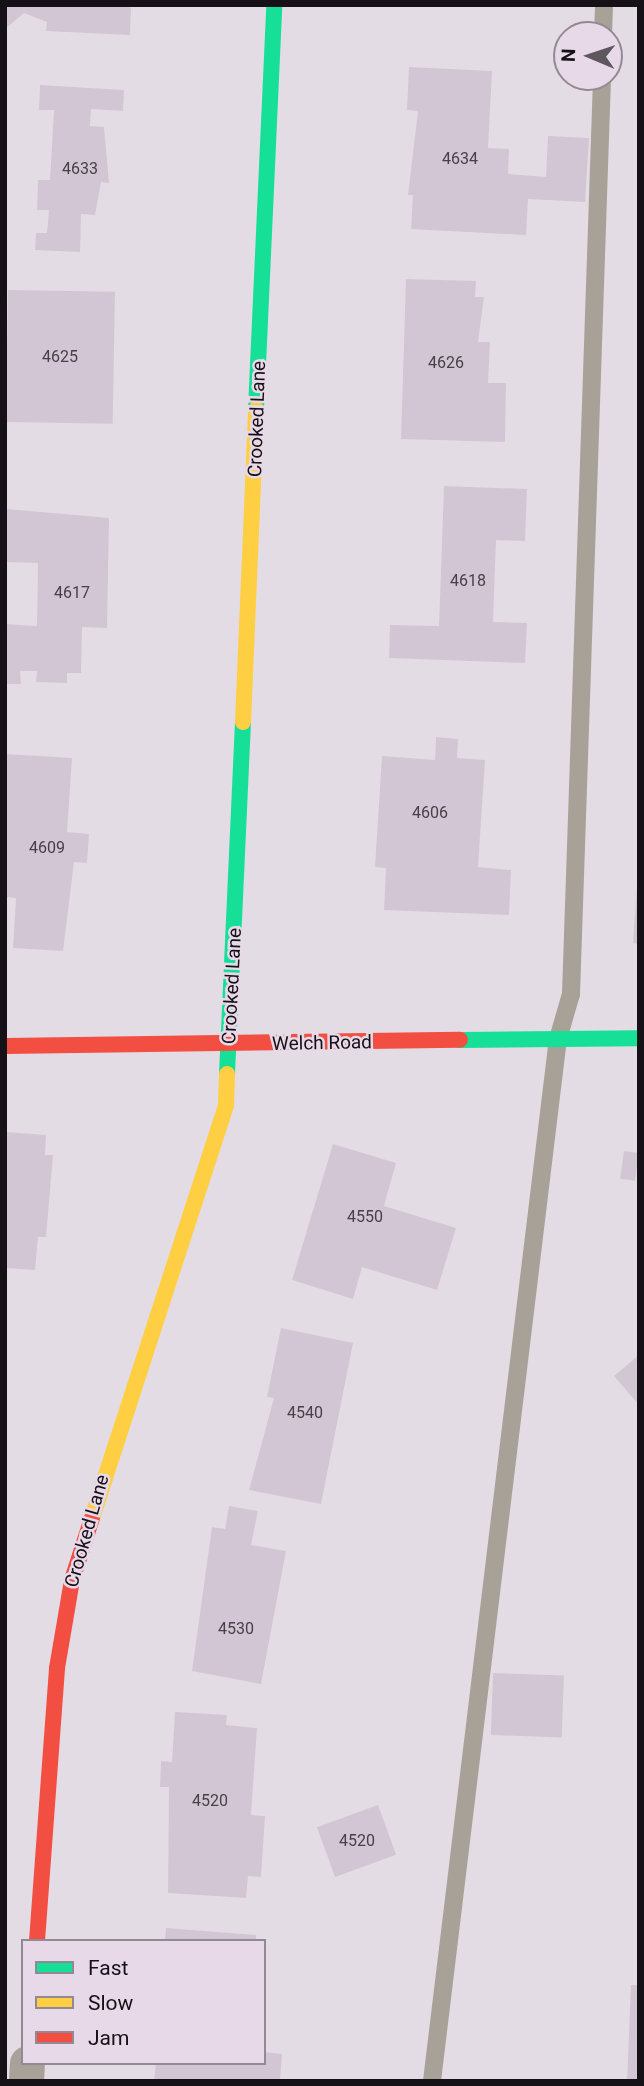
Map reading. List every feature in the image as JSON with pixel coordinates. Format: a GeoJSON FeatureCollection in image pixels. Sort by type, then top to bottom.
{"type":"FeatureCollection","features":[{"type":"Feature","properties":{"kind":"street","name":"Crooked Lane"},"geometry":{"type":"LineString","coordinates":[[37,1939],[57,1668],[72,1580],[226,1105],[274,5]]}},
{"type":"Feature","properties":{"kind":"street","name":"Welch Road"},"geometry":{"type":"LineString","coordinates":[[5,1046],[639,1038]]}},
{"type":"Feature","properties":{"kind":"lane"},"geometry":{"type":"LineString","coordinates":[[432,2081],[558,1039],[571,994],[602,91]]}},
{"type":"Feature","properties":{"kind":"building"},"geometry":{"type":"Polygon","coordinates":[[[5,5],[125,5],[131,8],[130,35],[46,31],[47,22],[24,13],[5,29],[5,5]]]}},
{"type":"Feature","properties":{"kind":"building"},"geometry":{"type":"Polygon","coordinates":[[[409,67],[492,71],[488,148],[509,149],[508,174],[546,177],[548,136],[589,138],[585,202],[528,199],[526,235],[411,229],[413,195],[408,195],[418,111],[407,110],[409,67]]]}},
{"type":"Feature","properties":{"kind":"building"},"geometry":{"type":"Polygon","coordinates":[[[40,85],[124,90],[123,111],[91,109],[90,126],[104,127],[109,183],[101,182],[95,215],[81,214],[80,252],[35,250],[36,233],[47,233],[49,210],[37,210],[38,180],[50,180],[54,110],[39,110],[40,85]]]}},
{"type":"Feature","properties":{"kind":"building"},"geometry":{"type":"Polygon","coordinates":[[[406,279],[476,281],[475,297],[484,297],[478,342],[490,342],[488,383],[506,383],[505,442],[401,439],[406,279]]]}},
{"type":"Feature","properties":{"kind":"building"},"geometry":{"type":"Polygon","coordinates":[[[8,290],[115,292],[113,424],[6,422],[8,290]]]}},
{"type":"Feature","properties":{"kind":"building"},"geometry":{"type":"Polygon","coordinates":[[[444,486],[527,489],[525,541],[496,540],[493,622],[527,623],[525,663],[389,658],[390,625],[439,626],[444,486]]]}},
{"type":"Feature","properties":{"kind":"building"},"geometry":{"type":"Polygon","coordinates":[[[7,509],[109,518],[107,628],[82,627],[81,673],[67,673],[67,683],[36,682],[37,671],[20,671],[21,684],[5,684],[5,624],[37,626],[38,563],[6,562],[7,509]]]}},
{"type":"Feature","properties":{"kind":"building"},"geometry":{"type":"Polygon","coordinates":[[[436,737],[458,739],[457,758],[485,760],[478,867],[511,870],[509,915],[384,910],[386,868],[375,867],[382,756],[435,760],[436,737]]]}},
{"type":"Feature","properties":{"kind":"building"},"geometry":{"type":"Polygon","coordinates":[[[5,754],[72,758],[67,832],[89,834],[87,863],[74,862],[63,951],[13,948],[16,898],[5,897],[5,754]]]}},
{"type":"Feature","properties":{"kind":"building"},"geometry":{"type":"Polygon","coordinates":[[[639,886],[639,944],[633,943],[639,886]]]}},
{"type":"Feature","properties":{"kind":"building"},"geometry":{"type":"Polygon","coordinates":[[[5,1132],[46,1135],[45,1155],[53,1155],[46,1237],[38,1237],[35,1270],[5,1268],[5,1132]]]}},
{"type":"Feature","properties":{"kind":"building"},"geometry":{"type":"Polygon","coordinates":[[[333,1144],[396,1163],[384,1206],[456,1228],[437,1290],[362,1267],[353,1299],[292,1280],[333,1144]]]}},
{"type":"Feature","properties":{"kind":"building"},"geometry":{"type":"Polygon","coordinates":[[[624,1151],[639,1153],[635,1181],[620,1179],[624,1151]]]}},
{"type":"Feature","properties":{"kind":"building"},"geometry":{"type":"Polygon","coordinates":[[[281,1328],[353,1343],[321,1504],[249,1490],[274,1398],[267,1397],[281,1328]]]}},
{"type":"Feature","properties":{"kind":"building"},"geometry":{"type":"Polygon","coordinates":[[[639,1355],[639,1405],[614,1376],[639,1355]]]}},
{"type":"Feature","properties":{"kind":"building"},"geometry":{"type":"Polygon","coordinates":[[[229,1506],[258,1511],[251,1545],[286,1551],[261,1684],[192,1671],[212,1527],[225,1529],[229,1506]]]}},
{"type":"Feature","properties":{"kind":"building"},"geometry":{"type":"Polygon","coordinates":[[[493,1673],[564,1675],[562,1737],[491,1735],[493,1673]]]}},
{"type":"Feature","properties":{"kind":"building"},"geometry":{"type":"Polygon","coordinates":[[[175,1712],[227,1715],[226,1725],[257,1728],[251,1815],[265,1816],[261,1877],[248,1876],[246,1898],[168,1893],[169,1787],[160,1787],[161,1761],[172,1762],[175,1712]]]}},
{"type":"Feature","properties":{"kind":"building"},"geometry":{"type":"Polygon","coordinates":[[[378,1805],[396,1855],[335,1877],[317,1827],[378,1805]]]}},
{"type":"Feature","properties":{"kind":"building"},"geometry":{"type":"Polygon","coordinates":[[[166,1928],[256,1935],[256,1939],[165,1939],[166,1928]]]}},
{"type":"Feature","properties":{"kind":"building"},"geometry":{"type":"Polygon","coordinates":[[[631,1985],[639,1985],[639,2081],[627,2081],[631,1985]]]}},
{"type":"Feature","properties":{"kind":"building"},"geometry":{"type":"Polygon","coordinates":[[[266,2052],[282,2054],[280,2081],[154,2081],[156,2065],[266,2065],[266,2052]]]}},
{"type":"Feature","properties":{"kind":"traffic: fast"},"geometry":{"type":"LineString","coordinates":[[256,409],[274,5]]}},
{"type":"Feature","properties":{"kind":"traffic: fast"},"geometry":{"type":"LineString","coordinates":[[227,1074],[243,722]]}},
{"type":"Feature","properties":{"kind":"traffic: fast"},"geometry":{"type":"LineString","coordinates":[[460,1040],[639,1038]]}},
{"type":"Feature","properties":{"kind":"traffic: slow"},"geometry":{"type":"LineString","coordinates":[[243,722],[256,409]]}},
{"type":"Feature","properties":{"kind":"traffic: slow"},"geometry":{"type":"LineString","coordinates":[[92,1518],[226,1105],[227,1074]]}},
{"type":"Feature","properties":{"kind":"traffic: jam"},"geometry":{"type":"LineString","coordinates":[[5,1046],[460,1040]]}},
{"type":"Feature","properties":{"kind":"traffic: jam"},"geometry":{"type":"LineString","coordinates":[[37,1939],[57,1668],[72,1580],[92,1518]]}}]}
